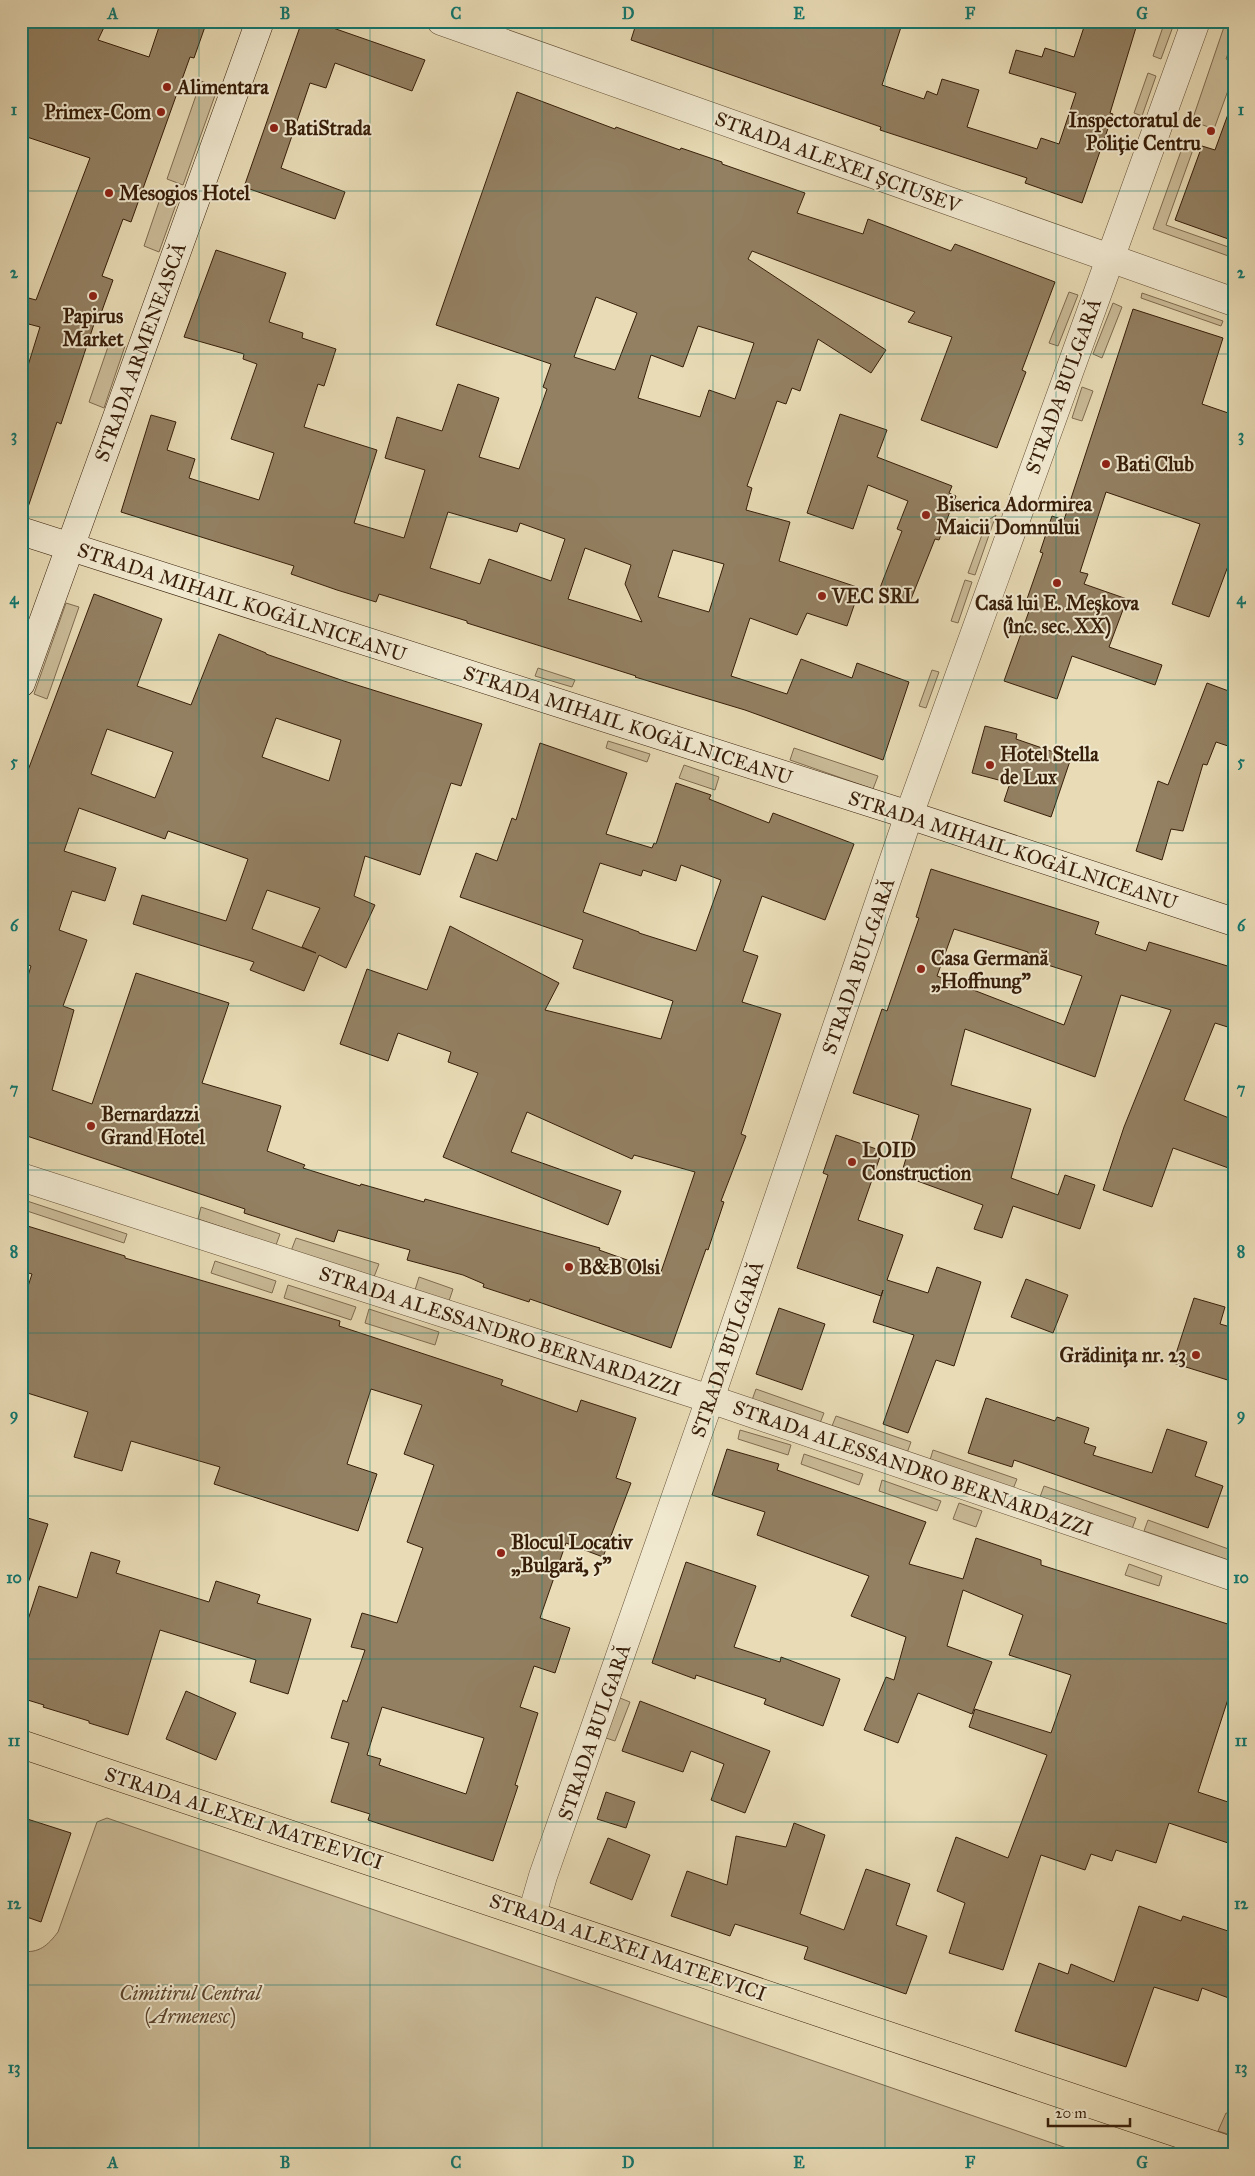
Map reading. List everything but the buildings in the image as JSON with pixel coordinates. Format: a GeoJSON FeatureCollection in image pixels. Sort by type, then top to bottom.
{"type":"FeatureCollection","features":[{"type":"Feature","properties":{"kind":"main road","name":"STRADA ALEXEI MATEEVICI"},"geometry":{"type":"LineString","coordinates":[[21,1744],[532,1914],[1234,2152]]}},
{"type":"Feature","properties":{"kind":"street","name":"STRADA ARMENEASCĂ"},"geometry":{"type":"LineString","coordinates":[[21,683],[260,21]]}},
{"type":"Feature","properties":{"kind":"street","name":"STRADA ALEXEI ȘCIUSEV"},"geometry":{"type":"LineString","coordinates":[[441,21],[1234,302]]}},
{"type":"Feature","properties":{"kind":"street","name":"STRADA BULGARĂ"},"geometry":{"type":"LineString","coordinates":[[532,1914],[543,1876],[710,1399],[909,815],[1196,21]]}},
{"type":"Feature","properties":{"kind":"street","name":"STRADA MIHAIL KOGĂLNICEANU"},"geometry":{"type":"LineString","coordinates":[[21,531],[909,815],[1234,922]]}},
{"type":"Feature","properties":{"kind":"street","name":"STRADA ALESSANDRO BERNARDAZZI"},"geometry":{"type":"LineString","coordinates":[[21,1177],[710,1399],[1234,1577]]}},
{"type":"Feature","properties":{"kind":"green space"},"geometry":{"type":"Polygon","coordinates":[[[1165,21],[1175,21],[1161,59],[1153,56],[1165,21]]]}},
{"type":"Feature","properties":{"kind":"green space"},"geometry":{"type":"Polygon","coordinates":[[[1226,21],[1234,21],[1234,37],[1226,59],[1234,62],[1234,74],[1214,129],[1192,121],[1226,21]]]}},
{"type":"Feature","properties":{"kind":"green space"},"geometry":{"type":"Polygon","coordinates":[[[1148,73],[1156,76],[1142,116],[1134,113],[1148,73]]]}},
{"type":"Feature","properties":{"kind":"green space"},"geometry":{"type":"Polygon","coordinates":[[[201,81],[218,87],[183,185],[167,179],[201,81]]]}},
{"type":"Feature","properties":{"kind":"green space"},"geometry":{"type":"Polygon","coordinates":[[[1185,140],[1195,144],[1166,225],[1234,249],[1234,258],[1153,229],[1185,140]]]}},
{"type":"Feature","properties":{"kind":"green space"},"geometry":{"type":"Polygon","coordinates":[[[162,193],[178,199],[159,252],[144,246],[162,193]]]}},
{"type":"Feature","properties":{"kind":"green space"},"geometry":{"type":"Polygon","coordinates":[[[1069,292],[1078,295],[1058,346],[1049,343],[1069,292]]]}},
{"type":"Feature","properties":{"kind":"green space"},"geometry":{"type":"Polygon","coordinates":[[[1142,293],[1223,321],[1221,326],[1141,298],[1142,293]]]}},
{"type":"Feature","properties":{"kind":"green space"},"geometry":{"type":"Polygon","coordinates":[[[1113,303],[1122,307],[1102,358],[1093,354],[1113,303]]]}},
{"type":"Feature","properties":{"kind":"green space"},"geometry":{"type":"Polygon","coordinates":[[[110,341],[125,346],[104,408],[89,402],[110,341]]]}},
{"type":"Feature","properties":{"kind":"green space"},"geometry":{"type":"Polygon","coordinates":[[[1082,387],[1093,391],[1082,421],[1072,418],[1082,387]]]}},
{"type":"Feature","properties":{"kind":"green space"},"geometry":{"type":"Polygon","coordinates":[[[996,515],[975,575],[968,573],[987,521],[996,515]]]}},
{"type":"Feature","properties":{"kind":"green space"},"geometry":{"type":"Polygon","coordinates":[[[965,580],[972,582],[958,623],[951,621],[965,580]]]}},
{"type":"Feature","properties":{"kind":"green space"},"geometry":{"type":"Polygon","coordinates":[[[66,603],[79,607],[47,699],[34,694],[66,603]]]}},
{"type":"Feature","properties":{"kind":"green space"},"geometry":{"type":"Polygon","coordinates":[[[538,668],[575,680],[572,687],[535,676],[538,668]]]}},
{"type":"Feature","properties":{"kind":"green space"},"geometry":{"type":"Polygon","coordinates":[[[932,670],[939,672],[926,708],[919,706],[932,670]]]}},
{"type":"Feature","properties":{"kind":"green space"},"geometry":{"type":"Polygon","coordinates":[[[608,741],[650,754],[647,762],[606,748],[608,741]]]}},
{"type":"Feature","properties":{"kind":"green space"},"geometry":{"type":"Polygon","coordinates":[[[794,748],[878,776],[873,789],[790,760],[794,748]]]}},
{"type":"Feature","properties":{"kind":"green space"},"geometry":{"type":"Polygon","coordinates":[[[684,765],[719,777],[715,790],[679,778],[684,765]]]}},
{"type":"Feature","properties":{"kind":"green space"},"geometry":{"type":"Polygon","coordinates":[[[21,1199],[127,1234],[124,1243],[21,1209],[21,1199]]]}},
{"type":"Feature","properties":{"kind":"green space"},"geometry":{"type":"Polygon","coordinates":[[[201,1207],[280,1234],[276,1245],[198,1219],[201,1207]]]}},
{"type":"Feature","properties":{"kind":"green space"},"geometry":{"type":"Polygon","coordinates":[[[296,1238],[379,1264],[374,1277],[291,1251],[296,1238]]]}},
{"type":"Feature","properties":{"kind":"green space"},"geometry":{"type":"Polygon","coordinates":[[[215,1261],[276,1281],[272,1293],[211,1273],[215,1261]]]}},
{"type":"Feature","properties":{"kind":"green space"},"geometry":{"type":"Polygon","coordinates":[[[419,1277],[453,1289],[449,1301],[415,1290],[419,1277]]]}},
{"type":"Feature","properties":{"kind":"green space"},"geometry":{"type":"Polygon","coordinates":[[[288,1285],[356,1307],[351,1320],[284,1298],[288,1285]]]}},
{"type":"Feature","properties":{"kind":"green space"},"geometry":{"type":"Polygon","coordinates":[[[369,1309],[439,1332],[435,1345],[365,1323],[369,1309]]]}},
{"type":"Feature","properties":{"kind":"green space"},"geometry":{"type":"Polygon","coordinates":[[[756,1389],[824,1413],[820,1423],[752,1400],[756,1389]]]}},
{"type":"Feature","properties":{"kind":"green space"},"geometry":{"type":"Polygon","coordinates":[[[836,1416],[911,1442],[907,1453],[832,1426],[836,1416]]]}},
{"type":"Feature","properties":{"kind":"green space"},"geometry":{"type":"Polygon","coordinates":[[[740,1430],[791,1445],[788,1455],[738,1439],[740,1430]]]}},
{"type":"Feature","properties":{"kind":"green space"},"geometry":{"type":"Polygon","coordinates":[[[933,1450],[1017,1479],[1013,1489],[930,1460],[933,1450]]]}},
{"type":"Feature","properties":{"kind":"green space"},"geometry":{"type":"Polygon","coordinates":[[[804,1454],[863,1474],[859,1485],[801,1464],[804,1454]]]}},
{"type":"Feature","properties":{"kind":"green space"},"geometry":{"type":"Polygon","coordinates":[[[882,1480],[941,1501],[937,1511],[879,1491],[882,1480]]]}},
{"type":"Feature","properties":{"kind":"green space"},"geometry":{"type":"Polygon","coordinates":[[[1044,1486],[1136,1518],[1132,1529],[1040,1497],[1044,1486]]]}},
{"type":"Feature","properties":{"kind":"green space"},"geometry":{"type":"Polygon","coordinates":[[[959,1503],[982,1511],[976,1527],[953,1519],[959,1503]]]}},
{"type":"Feature","properties":{"kind":"green space"},"geometry":{"type":"Polygon","coordinates":[[[1148,1520],[1234,1551],[1234,1562],[1144,1531],[1148,1520]]]}},
{"type":"Feature","properties":{"kind":"green space"},"geometry":{"type":"Polygon","coordinates":[[[1129,1564],[1162,1576],[1159,1586],[1125,1575],[1129,1564]]]}},
{"type":"Feature","properties":{"kind":"green space"},"geometry":{"type":"Polygon","coordinates":[[[615,1696],[630,1702],[615,1741],[600,1736],[615,1696]]]}},
{"type":"Feature","properties":{"kind":"green space","name":"Cimitirul Central (Armenesc)"},"geometry":{"type":"Polygon","coordinates":[[[107,1818],[1087,2155],[21,2155],[21,1951],[27,1952],[42,1948],[58,1932],[97,1822],[107,1818]]]}},
{"type":"Feature","properties":{"kind":"green space"},"geometry":{"type":"Polygon","coordinates":[[[1226,2113],[1234,2115],[1234,2136],[1218,2131],[1226,2113]]]}},
{"type":"Feature","properties":{"kind":"place","name":"Alimentara"},"geometry":{"type":"Point","coordinates":[167,87]}},
{"type":"Feature","properties":{"kind":"place","name":"Primex-Com"},"geometry":{"type":"Point","coordinates":[161,112]}},
{"type":"Feature","properties":{"kind":"place","name":"BatiStrada"},"geometry":{"type":"Point","coordinates":[274,128]}},
{"type":"Feature","properties":{"kind":"place","name":"Inspectoratul de Poliție Centru"},"geometry":{"type":"Point","coordinates":[1211,131]}},
{"type":"Feature","properties":{"kind":"place","name":"Mesogios Hotel"},"geometry":{"type":"Point","coordinates":[109,193]}},
{"type":"Feature","properties":{"kind":"place","name":"Papirus Market"},"geometry":{"type":"Point","coordinates":[93,296]}},
{"type":"Feature","properties":{"kind":"place","name":"Bati Club"},"geometry":{"type":"Point","coordinates":[1106,464]}},
{"type":"Feature","properties":{"kind":"place","name":"Biserica Adormirea Maicii Domnului"},"geometry":{"type":"Point","coordinates":[926,515]}},
{"type":"Feature","properties":{"kind":"place","name":"Casă lui E. Meșkova (înc. sec. XX)"},"geometry":{"type":"Point","coordinates":[1057,583]}},
{"type":"Feature","properties":{"kind":"place","name":"VEC SRL"},"geometry":{"type":"Point","coordinates":[822,596]}},
{"type":"Feature","properties":{"kind":"place","name":"Hotel Stella de Lux"},"geometry":{"type":"Point","coordinates":[990,765]}},
{"type":"Feature","properties":{"kind":"place","name":"Casa Germană „Hoffnung”"},"geometry":{"type":"Point","coordinates":[921,969]}},
{"type":"Feature","properties":{"kind":"place","name":"Bernardazzi Grand Hotel"},"geometry":{"type":"Point","coordinates":[91,1126]}},
{"type":"Feature","properties":{"kind":"place","name":"LOID Construction"},"geometry":{"type":"Point","coordinates":[852,1162]}},
{"type":"Feature","properties":{"kind":"place","name":"B&B Olsi"},"geometry":{"type":"Point","coordinates":[569,1267]}},
{"type":"Feature","properties":{"kind":"place","name":"Grădinița nr. 23"},"geometry":{"type":"Point","coordinates":[1196,1355]}},
{"type":"Feature","properties":{"kind":"place","name":"Blocul Locativ „Bulgară, 5”"},"geometry":{"type":"Point","coordinates":[501,1553]}}]}
